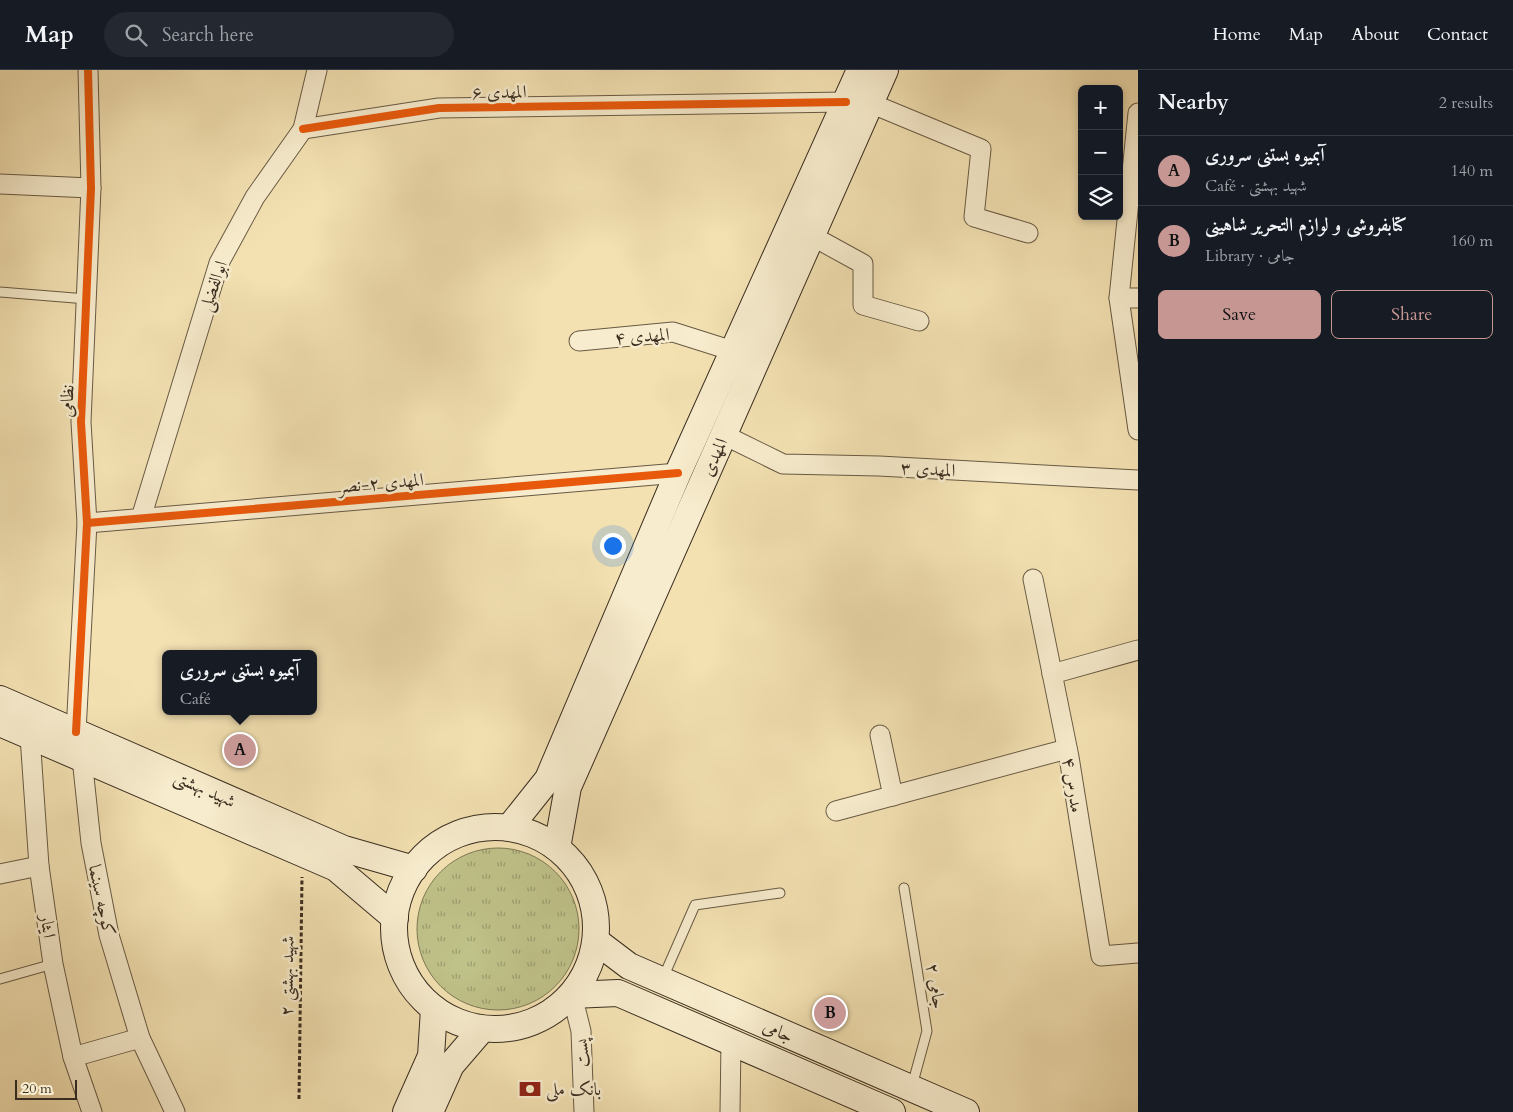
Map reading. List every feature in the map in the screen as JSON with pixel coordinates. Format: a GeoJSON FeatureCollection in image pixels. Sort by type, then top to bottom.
{"type":"FeatureCollection","features":[{"type":"Feature","properties":{"kind":"main road","name":"المهدی"},"geometry":{"type":"LineString","coordinates":[[557,848],[568,788],[812,236],[858,102],[860,70]]}},
{"type":"Feature","properties":{"kind":"main road","name":"المهدی"},"geometry":{"type":"LineString","coordinates":[[509,828],[548,779],[678,473],[733,351],[858,102],[885,70]]}},
{"type":"Feature","properties":{"kind":"main road","name":"شهید بهشتی"},"geometry":{"type":"LineString","coordinates":[[0,699],[344,850],[414,869]]}},
{"type":"Feature","properties":{"kind":"main road","name":"شهید بهشتی"},"geometry":{"type":"LineString","coordinates":[[0,723],[336,868],[395,918]]}},
{"type":"Feature","properties":{"kind":"main road"},"geometry":{"type":"LineString","coordinates":[[482,828],[509,828],[534,834],[557,848],[576,866],[589,889],[596,915],[596,941],[588,970],[572,994],[554,1011],[531,1023],[507,1029],[482,1029],[457,1022],[434,1009],[415,991],[403,969],[395,944],[395,918],[401,892],[414,869],[432,849],[455,835],[482,828]]}},
{"type":"Feature","properties":{"kind":"main road","name":"جامی"},"geometry":{"type":"LineString","coordinates":[[596,941],[629,966],[966,1112]]}},
{"type":"Feature","properties":{"kind":"main road","name":"جامی"},"geometry":{"type":"LineString","coordinates":[[572,994],[618,993],[892,1112]]}},
{"type":"Feature","properties":{"kind":"main road"},"geometry":{"type":"LineString","coordinates":[[406,1112],[431,1056],[434,1009]]}},
{"type":"Feature","properties":{"kind":"main road"},"geometry":{"type":"LineString","coordinates":[[430,1112],[451,1064],[482,1029]]}},
{"type":"Feature","properties":{"kind":"street","name":"نظامی"},"geometry":{"type":"LineString","coordinates":[[76,732],[87,523],[81,422],[91,188],[88,70]]}},
{"type":"Feature","properties":{"kind":"street","name":"ابوالفضلی"},"geometry":{"type":"LineString","coordinates":[[141,518],[219,263],[255,197],[303,129],[317,70]]}},
{"type":"Feature","properties":{"kind":"street"},"geometry":{"type":"LineString","coordinates":[[858,102],[982,149],[974,217],[1028,233]]}},
{"type":"Feature","properties":{"kind":"street","name":"المهدی ۶"},"geometry":{"type":"LineString","coordinates":[[303,129],[439,108],[858,102]]}},
{"type":"Feature","properties":{"kind":"street"},"geometry":{"type":"LineString","coordinates":[[1138,113],[1132,231],[1119,298],[1133,363],[1138,430]]}},
{"type":"Feature","properties":{"kind":"street"},"geometry":{"type":"LineString","coordinates":[[0,184],[91,188]]}},
{"type":"Feature","properties":{"kind":"street"},"geometry":{"type":"LineString","coordinates":[[812,236],[863,264],[863,305],[919,321]]}},
{"type":"Feature","properties":{"kind":"street"},"geometry":{"type":"LineString","coordinates":[[1119,298],[1138,298]]}},
{"type":"Feature","properties":{"kind":"street","name":"المهدی ۴"},"geometry":{"type":"LineString","coordinates":[[579,341],[673,332],[733,351]]}},
{"type":"Feature","properties":{"kind":"street","name":"المهدی ۳"},"geometry":{"type":"LineString","coordinates":[[724,435],[783,464],[879,466],[1138,480]]}},
{"type":"Feature","properties":{"kind":"street","name":"المهدی ۲-نصر"},"geometry":{"type":"LineString","coordinates":[[87,523],[678,473]]}},
{"type":"Feature","properties":{"kind":"street","name":"مدرس ۴"},"geometry":{"type":"LineString","coordinates":[[1034,579],[1067,749],[1101,956],[1138,953]]}},
{"type":"Feature","properties":{"kind":"street"},"geometry":{"type":"LineString","coordinates":[[1052,674],[1138,650]]}},
{"type":"Feature","properties":{"kind":"street"},"geometry":{"type":"LineString","coordinates":[[880,735],[893,796]]}},
{"type":"Feature","properties":{"kind":"street","name":"ایثار"},"geometry":{"type":"LineString","coordinates":[[30,736],[39,866],[53,964],[73,1056],[92,1112]]}},
{"type":"Feature","properties":{"kind":"street"},"geometry":{"type":"LineString","coordinates":[[836,812],[1067,749]]}},
{"type":"Feature","properties":{"kind":"street","name":"کوچه سینما"},"geometry":{"type":"LineString","coordinates":[[82,758],[91,843],[109,935],[140,1038],[174,1112]]}},
{"type":"Feature","properties":{"kind":"street"},"geometry":{"type":"LineString","coordinates":[[0,874],[39,866]]}},
{"type":"Feature","properties":{"kind":"street","name":"پست"},"geometry":{"type":"LineString","coordinates":[[572,994],[581,1031],[584,1112]]}},
{"type":"Feature","properties":{"kind":"street"},"geometry":{"type":"LineString","coordinates":[[73,1056],[140,1038]]}},
{"type":"Feature","properties":{"kind":"street"},"geometry":{"type":"LineString","coordinates":[[730,1112],[731,1042]]}},
{"type":"Feature","properties":{"kind":"lane"},"geometry":{"type":"LineString","coordinates":[[0,292],[87,299]]}},
{"type":"Feature","properties":{"kind":"lane","name":"جامی ۲"},"geometry":{"type":"LineString","coordinates":[[904,888],[927,1031],[912,1088]]}},
{"type":"Feature","properties":{"kind":"lane"},"geometry":{"type":"LineString","coordinates":[[662,980],[695,905],[780,893]]}},
{"type":"Feature","properties":{"kind":"lane"},"geometry":{"type":"LineString","coordinates":[[0,979],[53,964]]}},
{"type":"Feature","properties":{"kind":"green space"},"geometry":{"type":"Polygon","coordinates":[[[490,848],[506,848],[529,854],[549,866],[561,878],[573,898],[579,921],[579,937],[573,960],[561,980],[549,992],[529,1004],[506,1010],[490,1010],[467,1004],[447,992],[435,980],[423,960],[417,937],[417,921],[423,898],[435,878],[447,866],[467,854],[490,848]]]}},
{"type":"Feature","properties":{"kind":"cycle path"},"geometry":{"type":"LineString","coordinates":[[76,732],[87,523],[81,422],[91,188],[88,70]]}},
{"type":"Feature","properties":{"kind":"cycle path"},"geometry":{"type":"LineString","coordinates":[[303,129],[439,108],[846,102]]}},
{"type":"Feature","properties":{"kind":"cycle path"},"geometry":{"type":"LineString","coordinates":[[87,523],[678,473]]}},
{"type":"Feature","properties":{"kind":"place","name":"آبمیوه بستنی سروری"},"geometry":{"type":"Point","coordinates":[240,750]}},
{"type":"Feature","properties":{"kind":"place","name":"کتابفروشی و لوازم التحریر شاهینی"},"geometry":{"type":"Point","coordinates":[830,1013]}},
{"type":"Feature","properties":{"kind":"place","name":"بانک ملی"},"geometry":{"type":"Point","coordinates":[530,1089]}}]}
